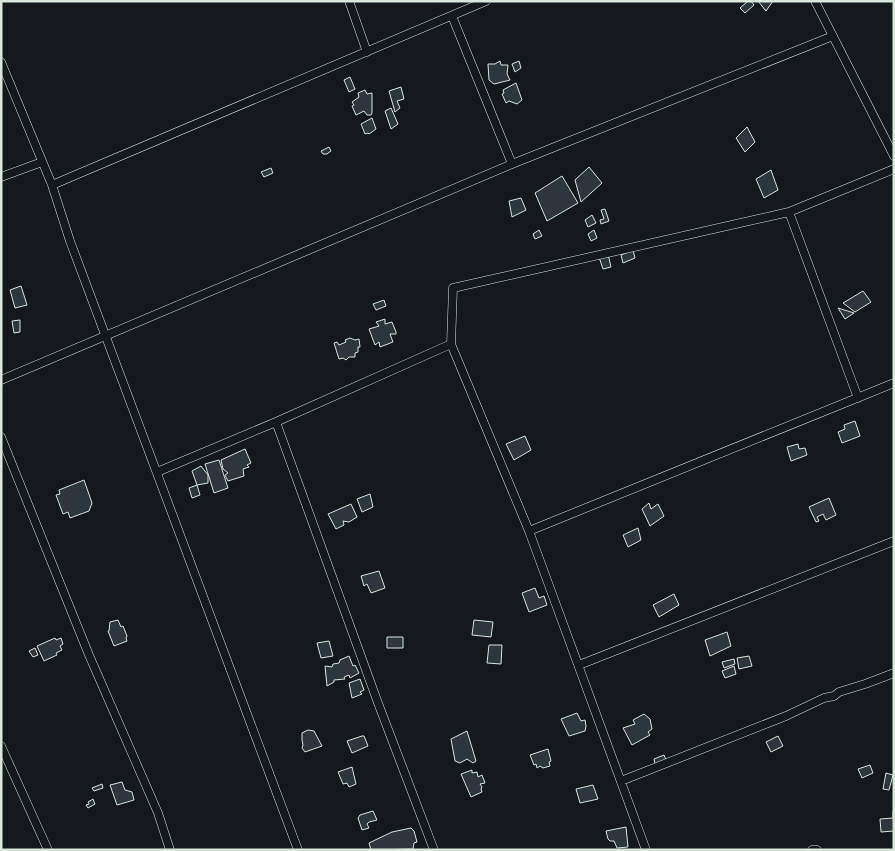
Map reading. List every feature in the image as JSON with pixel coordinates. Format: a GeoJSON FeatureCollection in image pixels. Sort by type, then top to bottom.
{"type":"FeatureCollection","features":[{"type":"Feature","properties":{"kind":"street"},"geometry":{"type":"LineString","coordinates":[[349,1],[367,52]]}},
{"type":"Feature","properties":{"kind":"street"},"geometry":{"type":"LineString","coordinates":[[52,185],[486,1]]}},
{"type":"Feature","properties":{"kind":"street"},"geometry":{"type":"LineString","coordinates":[[815,1],[894,156]]}},
{"type":"Feature","properties":{"kind":"street"},"geometry":{"type":"LineString","coordinates":[[452,16],[512,164]]}},
{"type":"Feature","properties":{"kind":"street"},"geometry":{"type":"LineString","coordinates":[[1,380],[512,164],[834,36]]}},
{"type":"Feature","properties":{"kind":"street"},"geometry":{"type":"LineString","coordinates":[[1,62],[52,185],[70,241],[105,336],[298,850]]}},
{"type":"Feature","properties":{"kind":"street"},"geometry":{"type":"LineString","coordinates":[[1,177],[42,162]]}},
{"type":"Feature","properties":{"kind":"street"},"geometry":{"type":"LineString","coordinates":[[646,850],[528,531],[451,344],[453,288],[789,212],[894,169]]}},
{"type":"Feature","properties":{"kind":"street"},"geometry":{"type":"LineString","coordinates":[[789,212],[858,398]]}},
{"type":"Feature","properties":{"kind":"street"},"geometry":{"type":"LineString","coordinates":[[157,472],[276,422],[451,344]]}},
{"type":"Feature","properties":{"kind":"street"},"geometry":{"type":"LineString","coordinates":[[528,531],[894,383]]}},
{"type":"Feature","properties":{"kind":"street"},"geometry":{"type":"LineString","coordinates":[[276,422],[378,703],[434,850]]}},
{"type":"Feature","properties":{"kind":"street"},"geometry":{"type":"LineString","coordinates":[[1,437],[89,654],[158,813],[170,850]]}},
{"type":"Feature","properties":{"kind":"street"},"geometry":{"type":"LineString","coordinates":[[579,665],[894,541]]}},
{"type":"Feature","properties":{"kind":"street"},"geometry":{"type":"LineString","coordinates":[[621,781],[786,716],[824,698],[834,696],[894,672]]}},
{"type":"Feature","properties":{"kind":"street"},"geometry":{"type":"LineString","coordinates":[[1,746],[48,850]]}},
{"type":"Feature","properties":{"kind":"street"},"geometry":{"type":"LineString","coordinates":[[812,850],[817,850]]}},
{"type":"Feature","properties":{"kind":"building"},"geometry":{"type":"Polygon","coordinates":[[[746,1],[751,1],[754,5],[745,13],[740,8],[746,1]]]}},
{"type":"Feature","properties":{"kind":"building"},"geometry":{"type":"Polygon","coordinates":[[[758,1],[773,1],[766,11],[758,1]]]}},
{"type":"Feature","properties":{"kind":"building"},"geometry":{"type":"Polygon","coordinates":[[[500,61],[501,65],[508,65],[507,74],[510,80],[494,84],[489,80],[488,64],[495,64],[500,61]]]}},
{"type":"Feature","properties":{"kind":"building"},"geometry":{"type":"Polygon","coordinates":[[[519,61],[521,68],[515,72],[512,64],[519,61]]]}},
{"type":"Feature","properties":{"kind":"building"},"geometry":{"type":"Polygon","coordinates":[[[350,77],[355,89],[349,92],[344,80],[350,77]]]}},
{"type":"Feature","properties":{"kind":"building"},"geometry":{"type":"Polygon","coordinates":[[[516,83],[522,100],[517,104],[509,101],[506,103],[502,94],[504,93],[503,90],[516,83]]]}},
{"type":"Feature","properties":{"kind":"building"},"geometry":{"type":"Polygon","coordinates":[[[401,87],[404,99],[397,101],[400,108],[395,112],[389,91],[401,87]]]}},
{"type":"Feature","properties":{"kind":"building"},"geometry":{"type":"Polygon","coordinates":[[[365,90],[367,94],[372,93],[372,113],[367,115],[364,111],[356,115],[352,102],[359,97],[358,93],[365,90]]]}},
{"type":"Feature","properties":{"kind":"building"},"geometry":{"type":"Polygon","coordinates":[[[391,108],[398,124],[391,129],[385,111],[391,108]]]}},
{"type":"Feature","properties":{"kind":"building"},"geometry":{"type":"Polygon","coordinates":[[[372,118],[376,129],[369,134],[365,134],[361,124],[372,118]]]}},
{"type":"Feature","properties":{"kind":"building"},"geometry":{"type":"Polygon","coordinates":[[[747,127],[755,142],[745,152],[736,138],[747,127]]]}},
{"type":"Feature","properties":{"kind":"building"},"geometry":{"type":"Polygon","coordinates":[[[329,147],[331,151],[323,154],[321,151],[329,147]]]}},
{"type":"Feature","properties":{"kind":"building"},"geometry":{"type":"Polygon","coordinates":[[[589,167],[602,183],[581,202],[575,180],[589,167]]]}},
{"type":"Feature","properties":{"kind":"building"},"geometry":{"type":"Polygon","coordinates":[[[271,168],[273,173],[264,177],[261,172],[271,168]]]}},
{"type":"Feature","properties":{"kind":"building"},"geometry":{"type":"Polygon","coordinates":[[[771,170],[778,190],[764,198],[756,179],[771,170]]]}},
{"type":"Feature","properties":{"kind":"building"},"geometry":{"type":"Polygon","coordinates":[[[562,176],[578,203],[547,221],[535,193],[562,176]]]}},
{"type":"Feature","properties":{"kind":"building"},"geometry":{"type":"Polygon","coordinates":[[[521,198],[526,210],[512,217],[509,201],[521,198]]]}},
{"type":"Feature","properties":{"kind":"building"},"geometry":{"type":"Polygon","coordinates":[[[605,209],[609,221],[601,224],[600,220],[604,219],[601,210],[605,209]]]}},
{"type":"Feature","properties":{"kind":"building"},"geometry":{"type":"Polygon","coordinates":[[[592,215],[596,223],[588,227],[585,220],[592,215]]]}},
{"type":"Feature","properties":{"kind":"building"},"geometry":{"type":"Polygon","coordinates":[[[539,230],[542,236],[535,239],[533,234],[539,230]]]}},
{"type":"Feature","properties":{"kind":"building"},"geometry":{"type":"Polygon","coordinates":[[[594,230],[597,238],[591,241],[588,234],[594,230]]]}},
{"type":"Feature","properties":{"kind":"building"},"geometry":{"type":"Polygon","coordinates":[[[633,250],[635,258],[623,263],[621,255],[633,250]]]}},
{"type":"Feature","properties":{"kind":"building"},"geometry":{"type":"Polygon","coordinates":[[[608,254],[611,267],[603,269],[599,257],[608,254]]]}},
{"type":"Feature","properties":{"kind":"building"},"geometry":{"type":"Polygon","coordinates":[[[21,286],[27,305],[15,308],[10,290],[21,286]]]}},
{"type":"Feature","properties":{"kind":"building"},"geometry":{"type":"Polygon","coordinates":[[[863,291],[871,302],[855,312],[843,303],[863,291]]]}},
{"type":"Feature","properties":{"kind":"building"},"geometry":{"type":"Polygon","coordinates":[[[384,300],[386,306],[376,310],[373,304],[384,300]]]}},
{"type":"Feature","properties":{"kind":"building"},"geometry":{"type":"Polygon","coordinates":[[[838,308],[854,313],[845,319],[838,308]]]}},
{"type":"Feature","properties":{"kind":"building"},"geometry":{"type":"Polygon","coordinates":[[[385,319],[385,324],[392,322],[396,334],[390,334],[393,342],[380,347],[379,342],[375,345],[369,329],[379,326],[376,322],[385,319]]]}},
{"type":"Feature","properties":{"kind":"building"},"geometry":{"type":"Polygon","coordinates":[[[20,320],[20,332],[14,333],[12,321],[20,320]]]}},
{"type":"Feature","properties":{"kind":"building"},"geometry":{"type":"Polygon","coordinates":[[[350,338],[359,339],[360,347],[358,347],[358,352],[355,353],[355,357],[349,357],[346,360],[343,358],[339,359],[334,343],[337,342],[339,345],[350,338]]]}},
{"type":"Feature","properties":{"kind":"building"},"geometry":{"type":"Polygon","coordinates":[[[855,421],[860,436],[842,443],[838,432],[845,429],[844,425],[855,421]]]}},
{"type":"Feature","properties":{"kind":"building"},"geometry":{"type":"Polygon","coordinates":[[[525,436],[531,450],[514,460],[506,444],[525,436]]]}},
{"type":"Feature","properties":{"kind":"building"},"geometry":{"type":"Polygon","coordinates":[[[798,444],[799,449],[805,448],[807,455],[791,461],[787,447],[798,444]]]}},
{"type":"Feature","properties":{"kind":"building"},"geometry":{"type":"Polygon","coordinates":[[[245,449],[251,463],[247,465],[249,467],[243,469],[244,476],[228,481],[225,475],[228,473],[223,469],[221,460],[245,449]]]}},
{"type":"Feature","properties":{"kind":"building"},"geometry":{"type":"Polygon","coordinates":[[[219,460],[228,488],[214,493],[205,464],[219,460]]]}},
{"type":"Feature","properties":{"kind":"building"},"geometry":{"type":"Polygon","coordinates":[[[201,466],[208,475],[208,483],[197,485],[192,471],[201,466]]]}},
{"type":"Feature","properties":{"kind":"building"},"geometry":{"type":"Polygon","coordinates":[[[84,480],[92,503],[89,511],[70,518],[68,512],[63,514],[56,495],[60,494],[59,490],[84,480]]]}},
{"type":"Feature","properties":{"kind":"building"},"geometry":{"type":"Polygon","coordinates":[[[197,485],[200,495],[192,498],[189,488],[197,485]]]}},
{"type":"Feature","properties":{"kind":"building"},"geometry":{"type":"Polygon","coordinates":[[[370,494],[373,507],[362,512],[357,499],[370,494]]]}},
{"type":"Feature","properties":{"kind":"building"},"geometry":{"type":"Polygon","coordinates":[[[829,498],[836,515],[826,520],[823,514],[817,517],[819,521],[816,522],[809,507],[829,498]]]}},
{"type":"Feature","properties":{"kind":"building"},"geometry":{"type":"Polygon","coordinates":[[[649,503],[651,509],[658,504],[664,516],[650,526],[642,509],[649,503]]]}},
{"type":"Feature","properties":{"kind":"building"},"geometry":{"type":"Polygon","coordinates":[[[351,504],[357,517],[349,522],[343,521],[344,525],[336,529],[328,514],[351,504]]]}},
{"type":"Feature","properties":{"kind":"building"},"geometry":{"type":"Polygon","coordinates":[[[638,528],[641,540],[628,547],[623,535],[638,528]]]}},
{"type":"Feature","properties":{"kind":"building"},"geometry":{"type":"Polygon","coordinates":[[[379,571],[385,588],[371,593],[367,584],[364,586],[361,576],[379,571]]]}},
{"type":"Feature","properties":{"kind":"building"},"geometry":{"type":"Polygon","coordinates":[[[535,588],[539,598],[544,596],[547,605],[529,612],[522,593],[535,588]]]}},
{"type":"Feature","properties":{"kind":"building"},"geometry":{"type":"Polygon","coordinates":[[[674,594],[679,605],[659,617],[653,605],[674,594]]]}},
{"type":"Feature","properties":{"kind":"building"},"geometry":{"type":"Polygon","coordinates":[[[118,620],[121,627],[123,626],[127,641],[114,646],[108,631],[110,622],[118,620]]]}},
{"type":"Feature","properties":{"kind":"building"},"geometry":{"type":"Polygon","coordinates":[[[474,620],[493,622],[491,637],[472,635],[474,620]]]}},
{"type":"Feature","properties":{"kind":"building"},"geometry":{"type":"Polygon","coordinates":[[[727,632],[731,646],[710,656],[705,640],[727,632]]]}},
{"type":"Feature","properties":{"kind":"building"},"geometry":{"type":"Polygon","coordinates":[[[387,637],[403,637],[403,648],[387,648],[387,637]]]}},
{"type":"Feature","properties":{"kind":"building"},"geometry":{"type":"Polygon","coordinates":[[[55,638],[56,640],[61,638],[63,644],[60,646],[62,650],[56,653],[57,655],[44,661],[37,646],[55,638]]]}},
{"type":"Feature","properties":{"kind":"building"},"geometry":{"type":"Polygon","coordinates":[[[329,641],[333,656],[321,658],[317,643],[329,641]]]}},
{"type":"Feature","properties":{"kind":"building"},"geometry":{"type":"Polygon","coordinates":[[[489,645],[502,645],[501,664],[487,663],[489,645]]]}},
{"type":"Feature","properties":{"kind":"building"},"geometry":{"type":"Polygon","coordinates":[[[35,648],[38,655],[33,657],[29,651],[35,648]]]}},
{"type":"Feature","properties":{"kind":"building"},"geometry":{"type":"Polygon","coordinates":[[[349,656],[353,666],[355,665],[359,673],[350,678],[349,675],[344,677],[345,679],[334,680],[334,682],[327,686],[325,666],[332,667],[333,664],[339,663],[340,660],[349,656]]]}},
{"type":"Feature","properties":{"kind":"building"},"geometry":{"type":"Polygon","coordinates":[[[749,656],[752,666],[739,669],[737,658],[749,656]]]}},
{"type":"Feature","properties":{"kind":"building"},"geometry":{"type":"Polygon","coordinates":[[[734,659],[735,664],[724,668],[722,662],[734,659]]]}},
{"type":"Feature","properties":{"kind":"building"},"geometry":{"type":"Polygon","coordinates":[[[734,666],[736,674],[725,678],[722,671],[734,666]]]}},
{"type":"Feature","properties":{"kind":"building"},"geometry":{"type":"Polygon","coordinates":[[[360,679],[364,690],[360,692],[362,694],[352,698],[349,683],[360,679]]]}},
{"type":"Feature","properties":{"kind":"building"},"geometry":{"type":"Polygon","coordinates":[[[577,713],[581,721],[585,720],[585,731],[569,736],[561,719],[577,713]]]}},
{"type":"Feature","properties":{"kind":"building"},"geometry":{"type":"Polygon","coordinates":[[[644,714],[650,719],[652,729],[648,732],[650,735],[632,745],[623,728],[635,724],[633,720],[644,714]]]}},
{"type":"Feature","properties":{"kind":"building"},"geometry":{"type":"Polygon","coordinates":[[[308,730],[314,731],[322,746],[305,752],[302,748],[302,733],[308,730]]]}},
{"type":"Feature","properties":{"kind":"building"},"geometry":{"type":"Polygon","coordinates":[[[467,731],[476,761],[473,763],[467,759],[460,763],[455,761],[451,739],[467,731]]]}},
{"type":"Feature","properties":{"kind":"building"},"geometry":{"type":"Polygon","coordinates":[[[364,736],[368,746],[352,753],[347,741],[364,736]]]}},
{"type":"Feature","properties":{"kind":"building"},"geometry":{"type":"Polygon","coordinates":[[[778,736],[783,746],[771,752],[766,742],[778,736]]]}},
{"type":"Feature","properties":{"kind":"building"},"geometry":{"type":"Polygon","coordinates":[[[548,749],[551,761],[549,762],[550,766],[543,768],[540,766],[537,768],[530,755],[548,749]]]}},
{"type":"Feature","properties":{"kind":"building"},"geometry":{"type":"Polygon","coordinates":[[[664,755],[666,760],[655,764],[654,759],[664,755]]]}},
{"type":"Feature","properties":{"kind":"building"},"geometry":{"type":"Polygon","coordinates":[[[870,765],[873,773],[862,778],[858,769],[870,765]]]}},
{"type":"Feature","properties":{"kind":"building"},"geometry":{"type":"Polygon","coordinates":[[[352,767],[356,784],[349,787],[347,783],[343,784],[338,772],[352,767]]]}},
{"type":"Feature","properties":{"kind":"building"},"geometry":{"type":"Polygon","coordinates":[[[472,770],[472,773],[477,772],[478,777],[482,775],[485,783],[480,784],[482,792],[471,797],[461,774],[472,770]]]}},
{"type":"Feature","properties":{"kind":"building"},"geometry":{"type":"Polygon","coordinates":[[[886,773],[893,775],[889,790],[883,789],[886,773]]]}},
{"type":"Feature","properties":{"kind":"building"},"geometry":{"type":"Polygon","coordinates":[[[122,782],[125,790],[132,792],[134,800],[117,805],[110,785],[122,782]]]}},
{"type":"Feature","properties":{"kind":"building"},"geometry":{"type":"Polygon","coordinates":[[[102,784],[103,788],[94,791],[92,788],[102,784]]]}},
{"type":"Feature","properties":{"kind":"building"},"geometry":{"type":"Polygon","coordinates":[[[593,785],[598,799],[580,803],[576,789],[593,785]]]}},
{"type":"Feature","properties":{"kind":"building"},"geometry":{"type":"Polygon","coordinates":[[[93,799],[95,804],[88,808],[86,805],[93,799]]]}},
{"type":"Feature","properties":{"kind":"building"},"geometry":{"type":"Polygon","coordinates":[[[373,811],[377,820],[369,822],[367,824],[369,828],[362,830],[358,818],[360,815],[373,811]]]}},
{"type":"Feature","properties":{"kind":"building"},"geometry":{"type":"Polygon","coordinates":[[[893,811],[894,831],[881,832],[880,819],[893,818],[893,811]]]}},
{"type":"Feature","properties":{"kind":"building"},"geometry":{"type":"Polygon","coordinates":[[[626,827],[628,847],[617,848],[614,841],[608,839],[606,831],[626,827]]]}},
{"type":"Feature","properties":{"kind":"building"},"geometry":{"type":"Polygon","coordinates":[[[411,828],[414,831],[417,842],[414,843],[413,849],[371,850],[369,843],[392,832],[411,828]]]}}]}
